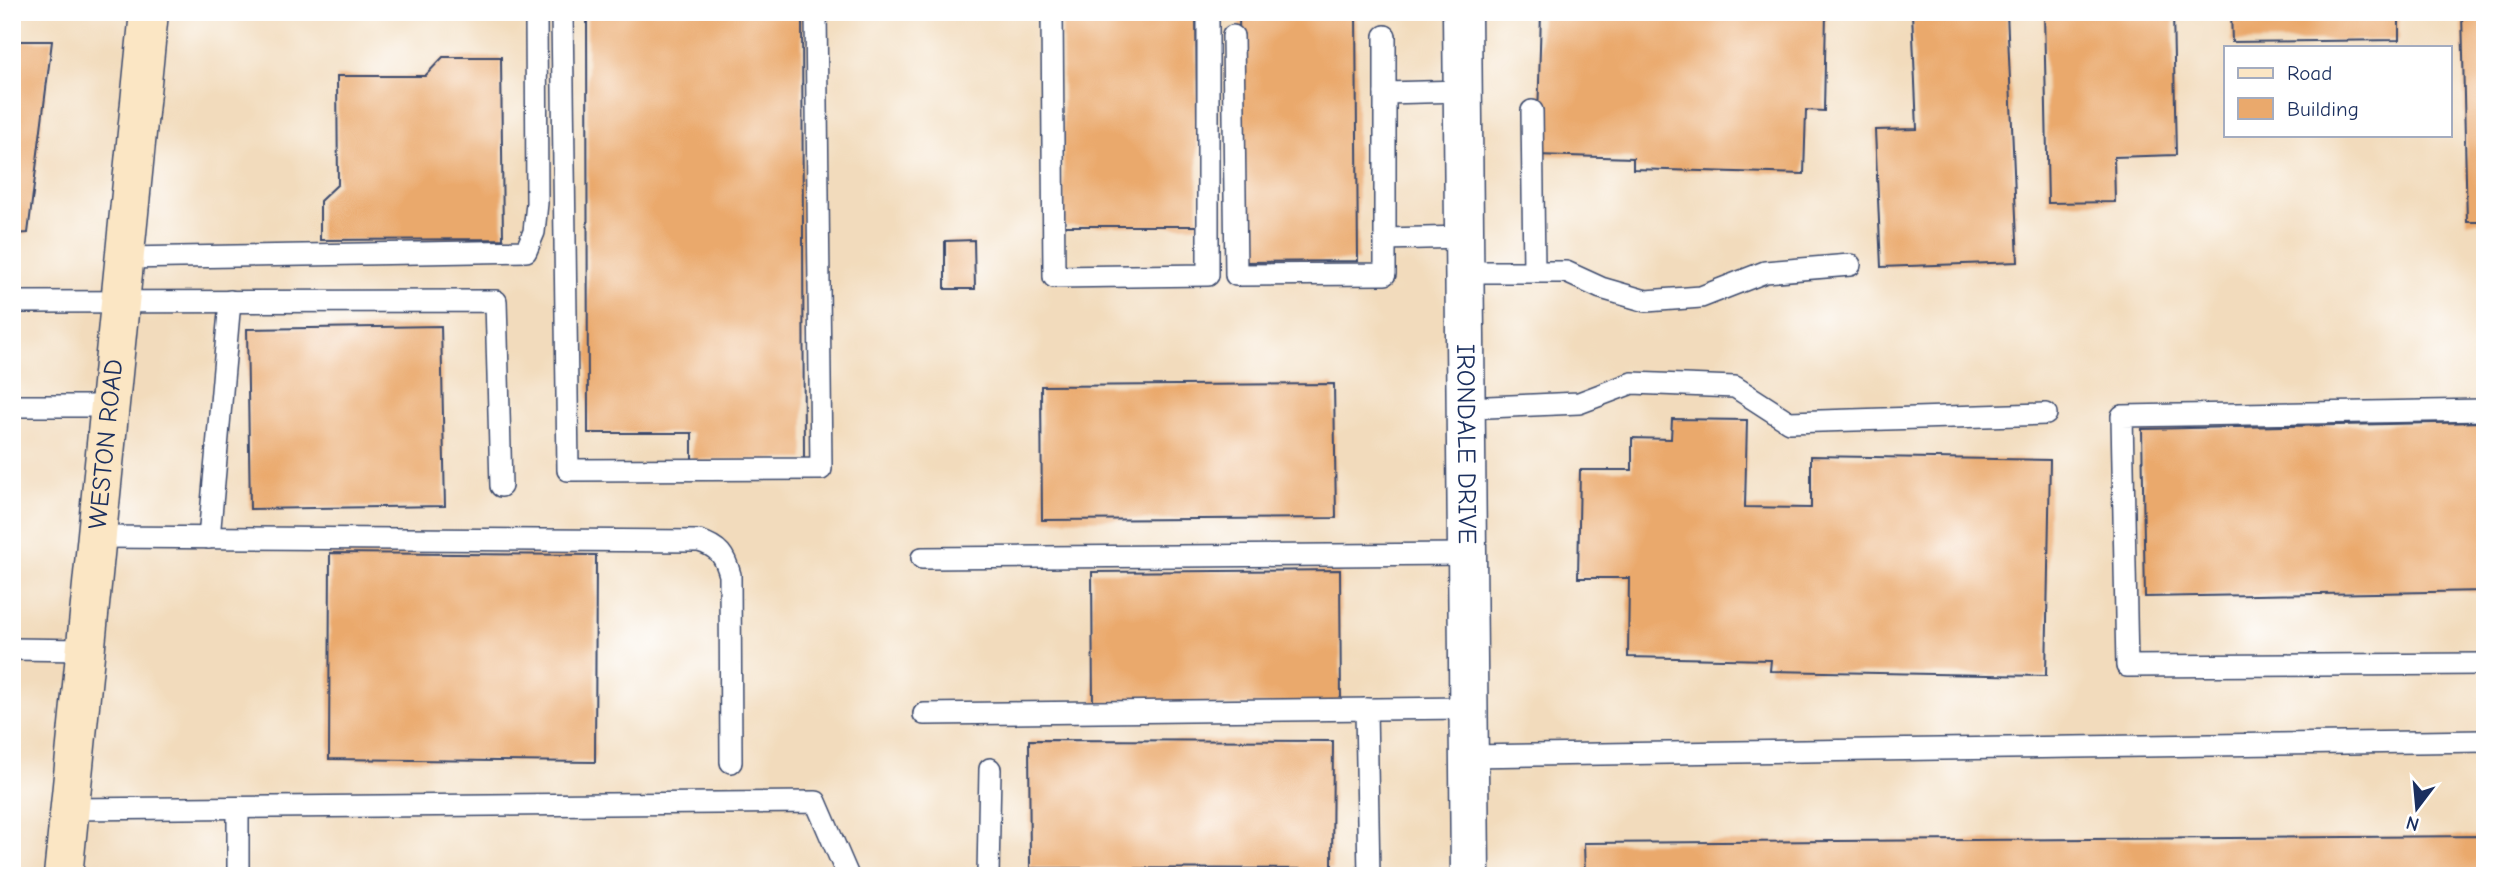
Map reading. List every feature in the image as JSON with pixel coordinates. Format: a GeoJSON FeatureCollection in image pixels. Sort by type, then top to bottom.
{"type":"FeatureCollection","features":[{"type":"Feature","properties":{"kind":"main road","name":"WESTON ROAD"},"geometry":{"type":"LineString","coordinates":[[63,876],[149,12]]}},
{"type":"Feature","properties":{"kind":"street","name":"IRONDALE DRIVE"},"geometry":{"type":"LineString","coordinates":[[1462,12],[1470,876]]}},
{"type":"Feature","properties":{"kind":"lane"},"geometry":{"type":"LineString","coordinates":[[125,258],[526,251],[534,232],[537,203],[536,12]]}},
{"type":"Feature","properties":{"kind":"lane"},"geometry":{"type":"LineString","coordinates":[[562,12],[568,470],[608,470],[821,469],[816,12]]}},
{"type":"Feature","properties":{"kind":"lane"},"geometry":{"type":"LineString","coordinates":[[1052,12],[1054,277],[1208,275],[1208,12]]}},
{"type":"Feature","properties":{"kind":"lane"},"geometry":{"type":"LineString","coordinates":[[1233,36],[1236,275],[1385,274],[1385,36]]}},
{"type":"Feature","properties":{"kind":"lane"},"geometry":{"type":"LineString","coordinates":[[1385,93],[1462,91]]}},
{"type":"Feature","properties":{"kind":"lane"},"geometry":{"type":"LineString","coordinates":[[1532,111],[1534,271]]}},
{"type":"Feature","properties":{"kind":"lane"},"geometry":{"type":"LineString","coordinates":[[1385,239],[1534,271],[1566,272],[1601,288],[1646,302],[1701,297],[1765,272],[1850,265]]}},
{"type":"Feature","properties":{"kind":"lane"},"geometry":{"type":"LineString","coordinates":[[12,302],[496,301],[501,486]]}},
{"type":"Feature","properties":{"kind":"lane"},"geometry":{"type":"LineString","coordinates":[[209,538],[230,302]]}},
{"type":"Feature","properties":{"kind":"lane"},"geometry":{"type":"LineString","coordinates":[[1465,408],[1579,403],[1632,383],[1735,387],[1789,422],[2046,414]]}},
{"type":"Feature","properties":{"kind":"lane"},"geometry":{"type":"LineString","coordinates":[[12,406],[110,407]]}},
{"type":"Feature","properties":{"kind":"lane"},"geometry":{"type":"LineString","coordinates":[[2485,410],[2122,416],[2127,666],[2485,664]]}},
{"type":"Feature","properties":{"kind":"lane"},"geometry":{"type":"LineString","coordinates":[[97,537],[699,541],[712,545],[725,556],[730,575],[731,762]]}},
{"type":"Feature","properties":{"kind":"lane"},"geometry":{"type":"LineString","coordinates":[[922,558],[1467,554]]}},
{"type":"Feature","properties":{"kind":"lane"},"geometry":{"type":"LineString","coordinates":[[12,649],[86,650]]}},
{"type":"Feature","properties":{"kind":"lane"},"geometry":{"type":"LineString","coordinates":[[925,714],[1468,708]]}},
{"type":"Feature","properties":{"kind":"lane"},"geometry":{"type":"LineString","coordinates":[[1366,709],[1369,876]]}},
{"type":"Feature","properties":{"kind":"lane"},"geometry":{"type":"LineString","coordinates":[[1469,756],[2485,741]]}},
{"type":"Feature","properties":{"kind":"lane"},"geometry":{"type":"LineString","coordinates":[[988,876],[990,769]]}},
{"type":"Feature","properties":{"kind":"lane"},"geometry":{"type":"LineString","coordinates":[[70,809],[816,802],[848,876]]}},
{"type":"Feature","properties":{"kind":"lane"},"geometry":{"type":"LineString","coordinates":[[238,876],[239,807]]}},
{"type":"Feature","properties":{"kind":"building"},"geometry":{"type":"Polygon","coordinates":[[[587,12],[802,12],[804,459],[692,460],[692,433],[588,433],[587,12]]]}},
{"type":"Feature","properties":{"kind":"building"},"geometry":{"type":"Polygon","coordinates":[[[1062,12],[1196,12],[1198,226],[1064,226],[1062,12]]]}},
{"type":"Feature","properties":{"kind":"building"},"geometry":{"type":"Polygon","coordinates":[[[1239,12],[1356,12],[1358,261],[1242,262],[1239,12]]]}},
{"type":"Feature","properties":{"kind":"building"},"geometry":{"type":"Polygon","coordinates":[[[1541,12],[1826,12],[1824,111],[1806,110],[1804,174],[1633,169],[1633,158],[1537,155],[1541,12]]]}},
{"type":"Feature","properties":{"kind":"building"},"geometry":{"type":"Polygon","coordinates":[[[1912,12],[2007,12],[2018,262],[1881,267],[1875,130],[1917,129],[1912,12]]]}},
{"type":"Feature","properties":{"kind":"building"},"geometry":{"type":"Polygon","coordinates":[[[2044,12],[2173,12],[2176,155],[2114,157],[2115,202],[2048,203],[2044,12]]]}},
{"type":"Feature","properties":{"kind":"building"},"geometry":{"type":"Polygon","coordinates":[[[2231,12],[2399,12],[2399,40],[2232,42],[2231,12]]]}},
{"type":"Feature","properties":{"kind":"building"},"geometry":{"type":"Polygon","coordinates":[[[2462,12],[2485,12],[2485,222],[2467,222],[2462,12]]]}},
{"type":"Feature","properties":{"kind":"building"},"geometry":{"type":"Polygon","coordinates":[[[12,41],[52,41],[28,233],[12,234],[12,41]]]}},
{"type":"Feature","properties":{"kind":"building"},"geometry":{"type":"Polygon","coordinates":[[[443,57],[501,57],[503,239],[320,240],[320,201],[338,184],[337,76],[425,76],[443,57]]]}},
{"type":"Feature","properties":{"kind":"building"},"geometry":{"type":"Polygon","coordinates":[[[974,240],[975,289],[945,289],[945,241],[974,240]]]}},
{"type":"Feature","properties":{"kind":"building"},"geometry":{"type":"Polygon","coordinates":[[[441,326],[445,506],[250,509],[247,329],[441,326]]]}},
{"type":"Feature","properties":{"kind":"building"},"geometry":{"type":"Polygon","coordinates":[[[1334,384],[1336,518],[1042,520],[1041,386],[1334,384]]]}},
{"type":"Feature","properties":{"kind":"building"},"geometry":{"type":"Polygon","coordinates":[[[1672,419],[1747,420],[1745,507],[1811,508],[1811,456],[2050,460],[2046,676],[1770,671],[1771,660],[1628,657],[1629,578],[1578,578],[1580,470],[1632,470],[1632,438],[1671,439],[1672,419]]]}},
{"type":"Feature","properties":{"kind":"building"},"geometry":{"type":"Polygon","coordinates":[[[2485,422],[2485,591],[2145,597],[2142,429],[2485,422]]]}},
{"type":"Feature","properties":{"kind":"building"},"geometry":{"type":"Polygon","coordinates":[[[330,553],[596,555],[595,762],[329,759],[330,553]]]}},
{"type":"Feature","properties":{"kind":"building"},"geometry":{"type":"Polygon","coordinates":[[[1340,570],[1341,704],[1093,707],[1092,572],[1340,570]]]}},
{"type":"Feature","properties":{"kind":"building"},"geometry":{"type":"Polygon","coordinates":[[[1029,740],[1333,741],[1332,869],[1030,868],[1029,740]]]}},
{"type":"Feature","properties":{"kind":"building"},"geometry":{"type":"Polygon","coordinates":[[[2485,836],[2485,876],[1585,876],[1584,843],[2485,836]]]}}]}
